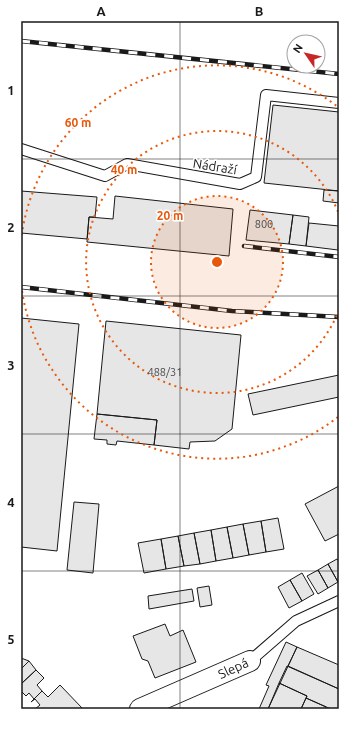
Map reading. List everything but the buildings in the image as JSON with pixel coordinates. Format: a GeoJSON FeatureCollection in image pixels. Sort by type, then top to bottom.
{"type":"FeatureCollection","features":[{"type":"Feature","properties":{"kind":"street","name":"Slepá"},"geometry":{"type":"LineString","coordinates":[[140,709],[250,661]]}},
{"type":"Feature","properties":{"kind":"lane","name":"Nádraží"},"geometry":{"type":"LineString","coordinates":[[21,148],[105,176],[127,164],[240,184],[256,177],[266,95],[339,103]]}},
{"type":"Feature","properties":{"kind":"lane","name":"Slepá"},"geometry":{"type":"LineString","coordinates":[[250,661],[296,621],[339,601]]}},
{"type":"Feature","properties":{"kind":"railway"},"geometry":{"type":"LineString","coordinates":[[21,41],[339,74]]}},
{"type":"Feature","properties":{"kind":"railway"},"geometry":{"type":"LineString","coordinates":[[244,246],[339,257]]}},
{"type":"Feature","properties":{"kind":"railway"},"geometry":{"type":"LineString","coordinates":[[21,287],[232,311],[339,317]]}}]}
